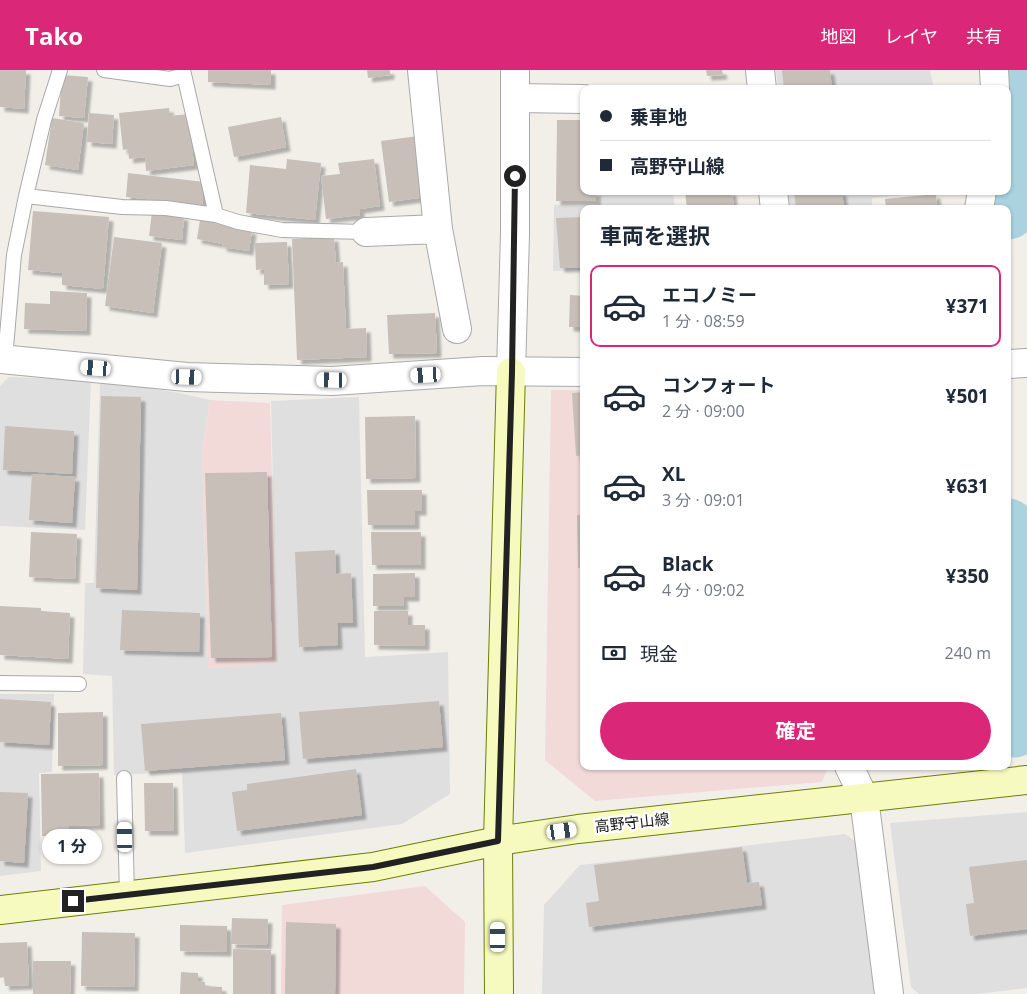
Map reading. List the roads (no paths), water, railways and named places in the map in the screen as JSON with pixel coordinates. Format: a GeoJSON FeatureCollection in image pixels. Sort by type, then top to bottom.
{"type":"FeatureCollection","features":[{"type":"Feature","properties":{"kind":"main road"},"geometry":{"type":"LineString","coordinates":[[499,994],[498,841],[512,372]]}},
{"type":"Feature","properties":{"kind":"main road","name":"高野守山線"},"geometry":{"type":"LineString","coordinates":[[0,910],[373,867],[498,841],[578,829],[864,798],[973,784],[1027,780]]}},
{"type":"Feature","properties":{"kind":"street"},"geometry":{"type":"LineString","coordinates":[[422,70],[438,228],[457,329]]}},
{"type":"Feature","properties":{"kind":"street"},"geometry":{"type":"LineString","coordinates":[[512,372],[515,234],[515,70]]}},
{"type":"Feature","properties":{"kind":"street"},"geometry":{"type":"LineString","coordinates":[[760,70],[761,85]]}},
{"type":"Feature","properties":{"kind":"street"},"geometry":{"type":"LineString","coordinates":[[994,70],[995,85]]}},
{"type":"Feature","properties":{"kind":"street"},"geometry":{"type":"LineString","coordinates":[[515,98],[580,99]]}},
{"type":"Feature","properties":{"kind":"street"},"geometry":{"type":"LineString","coordinates":[[366,232],[438,228]]}},
{"type":"Feature","properties":{"kind":"street"},"geometry":{"type":"LineString","coordinates":[[2,359],[206,378],[332,380],[483,371],[580,372]]}},
{"type":"Feature","properties":{"kind":"street"},"geometry":{"type":"LineString","coordinates":[[851,770],[864,798],[889,994]]}},
{"type":"Feature","properties":{"kind":"lane"},"geometry":{"type":"LineString","coordinates":[[2,359],[14,255],[44,120],[60,70]]}},
{"type":"Feature","properties":{"kind":"lane"},"geometry":{"type":"LineString","coordinates":[[104,70],[170,79],[183,73],[216,215]]}},
{"type":"Feature","properties":{"kind":"lane"},"geometry":{"type":"LineString","coordinates":[[26,196],[122,207],[166,208],[216,215],[238,222],[282,230],[366,232]]}},
{"type":"Feature","properties":{"kind":"lane"},"geometry":{"type":"LineString","coordinates":[[0,683],[80,684]]}},
{"type":"Feature","properties":{"kind":"lane"},"geometry":{"type":"LineString","coordinates":[[124,778],[127,895]]}},
{"type":"Feature","properties":{"kind":"waterway"},"geometry":{"type":"LineString","coordinates":[[1011,190],[1020,124],[1024,70]]}},
{"type":"Feature","properties":{"kind":"waterway"},"geometry":{"type":"LineString","coordinates":[[1009,205],[1010,195]]}},
{"type":"Feature","properties":{"kind":"waterway"},"geometry":{"type":"LineString","coordinates":[[1011,570],[1013,600],[1011,645]]}},
{"type":"Feature","properties":{"kind":"waterway"},"geometry":{"type":"LineString","coordinates":[[1011,716],[1014,730]]}}]}
